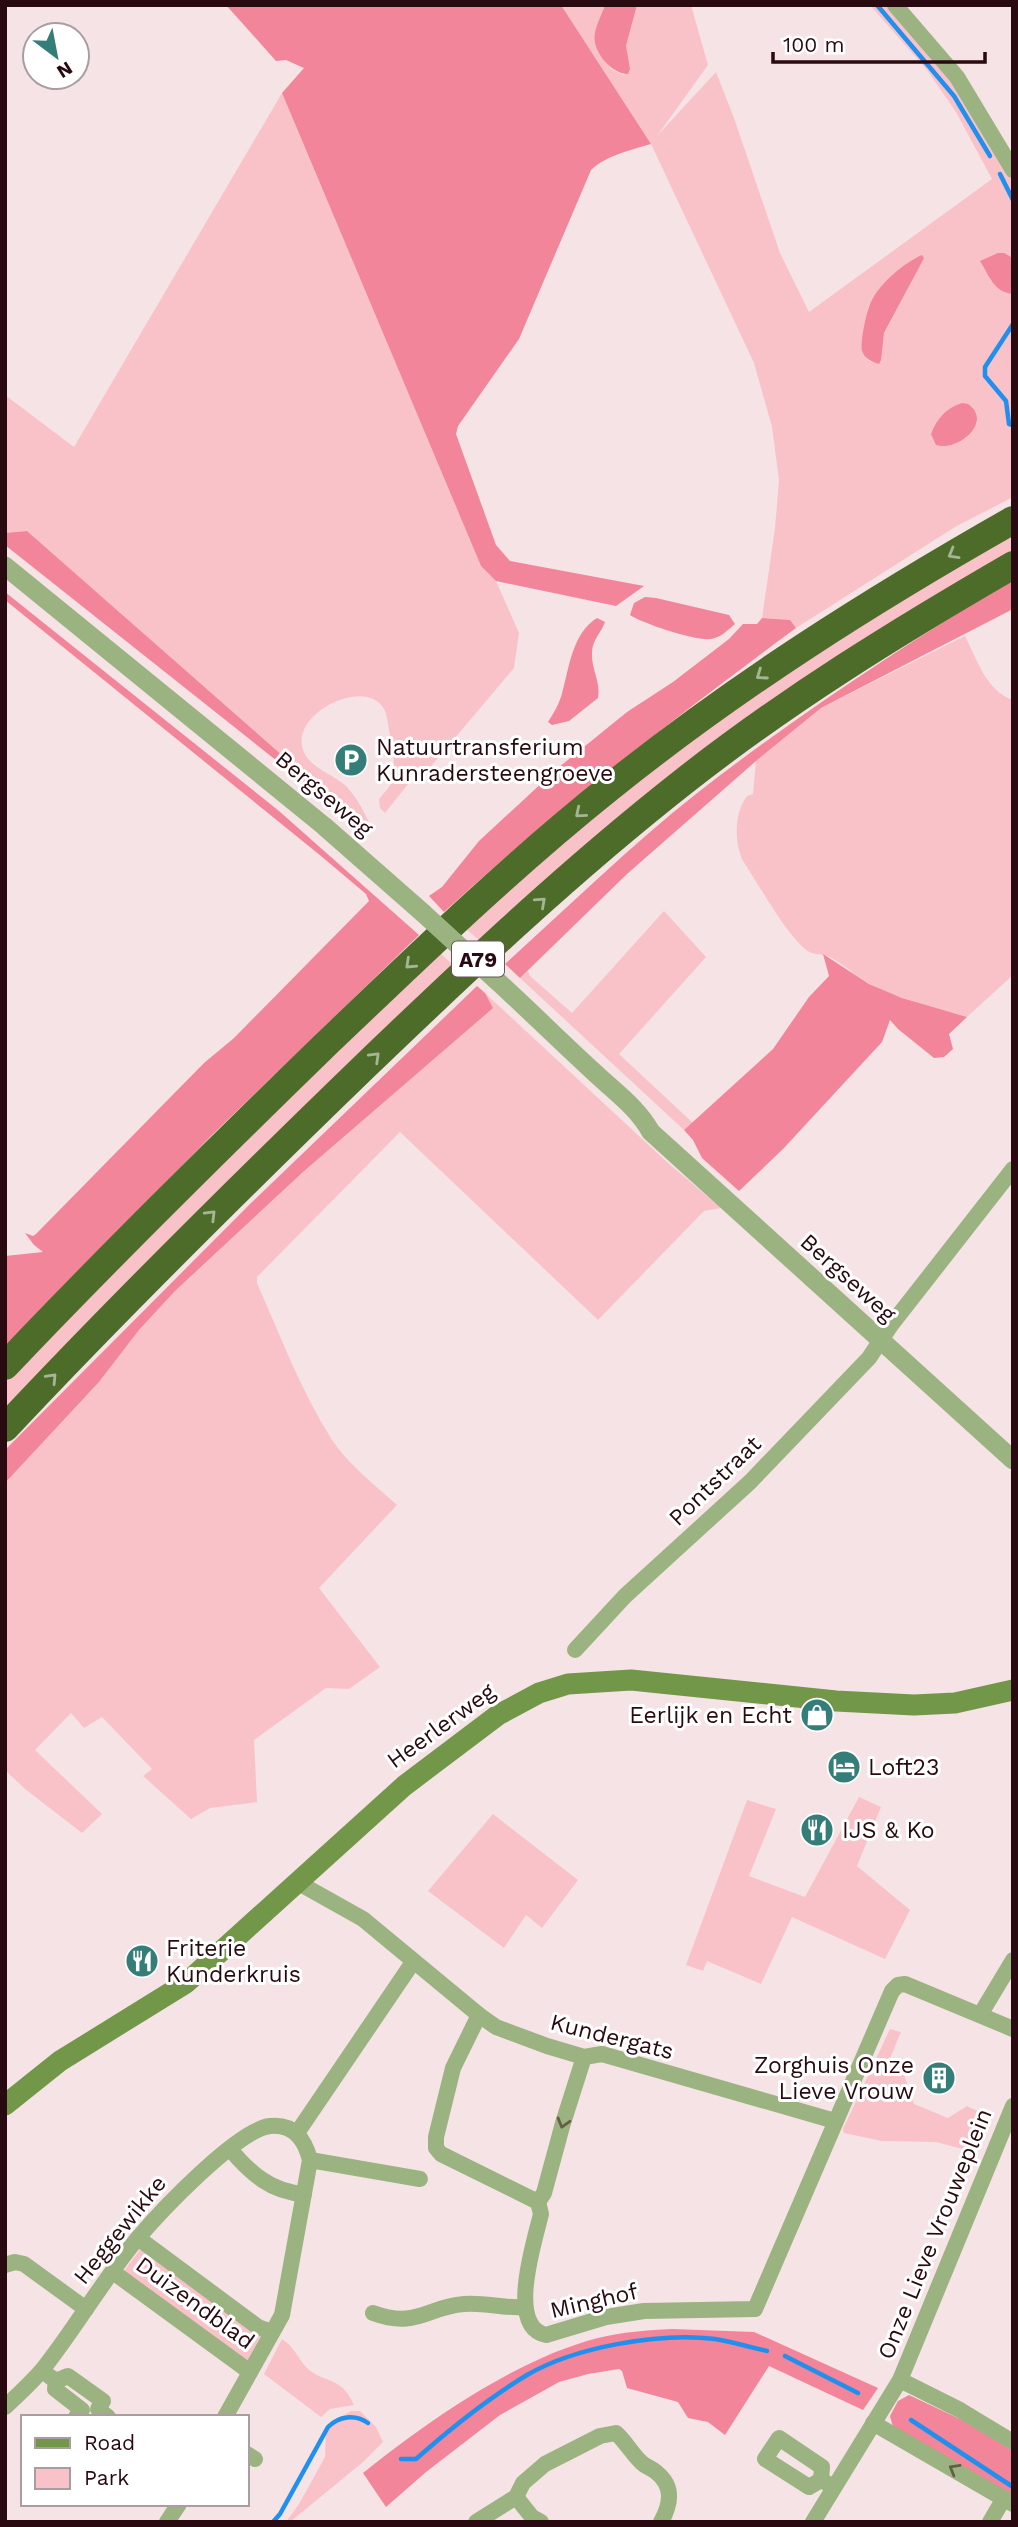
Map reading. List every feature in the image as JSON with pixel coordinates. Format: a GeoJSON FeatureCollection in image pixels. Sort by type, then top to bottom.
{"type":"FeatureCollection","features":[{"type":"Feature","properties":{"kind":"highway","name":"A79"},"geometry":{"type":"LineString","coordinates":[[5,1366],[215,1152],[354,1018],[464,914],[598,797],[719,704],[830,628],[1013,520]]}},
{"type":"Feature","properties":{"kind":"highway","name":"A79"},"geometry":{"type":"LineString","coordinates":[[5,1428],[78,1350],[252,1175],[563,882],[684,782],[800,697],[905,628],[1013,565]]}},
{"type":"Feature","properties":{"kind":"main road","name":"Heerlerweg"},"geometry":{"type":"LineString","coordinates":[[5,2105],[67,2056],[186,1983],[384,1802],[465,1739],[519,1702],[554,1688],[595,1681],[631,1680],[835,1701],[914,1705],[955,1703],[1013,1690]]}},
{"type":"Feature","properties":{"kind":"street"},"geometry":{"type":"LineString","coordinates":[[895,5],[957,78],[1013,170]]}},
{"type":"Feature","properties":{"kind":"street","name":"Bergseweg"},"geometry":{"type":"LineString","coordinates":[[5,566],[324,825],[495,979],[597,1076],[610,1084],[644,1120],[651,1132],[1013,1460]]}},
{"type":"Feature","properties":{"kind":"street","name":"Pontstraat"},"geometry":{"type":"LineString","coordinates":[[575,1650],[625,1597],[750,1482],[869,1358],[879,1340],[1011,1175]]}},
{"type":"Feature","properties":{"kind":"street","name":"Kundergats"},"geometry":{"type":"LineString","coordinates":[[297,1882],[363,1919],[413,1962],[496,2026],[584,2057],[601,2054],[835,2121]]}},
{"type":"Feature","properties":{"kind":"street"},"geometry":{"type":"LineString","coordinates":[[980,2015],[1013,1959]]}},
{"type":"Feature","properties":{"kind":"street"},"geometry":{"type":"LineString","coordinates":[[226,2415],[282,2315],[310,2160],[302,2138],[297,2133],[413,1962]]}},
{"type":"Feature","properties":{"kind":"street"},"geometry":{"type":"LineString","coordinates":[[835,2121],[892,1991],[898,1985],[905,1984],[1013,2029]]}},
{"type":"Feature","properties":{"kind":"street"},"geometry":{"type":"LineString","coordinates":[[479,2015],[450,2077],[436,2137],[436,2148],[442,2154],[538,2202]]}},
{"type":"Feature","properties":{"kind":"street","name":"Minghof"},"geometry":{"type":"LineString","coordinates":[[584,2057],[544,2193],[538,2202],[541,2214],[524,2284],[525,2307],[535,2330],[546,2335],[606,2317],[644,2311],[755,2309],[835,2121]]}},
{"type":"Feature","properties":{"kind":"street","name":"Onze Lieve Vrouweplein"},"geometry":{"type":"LineString","coordinates":[[813,2522],[827,2483],[873,2423],[900,2380],[1013,2106]]}},
{"type":"Feature","properties":{"kind":"street","name":"Heggewikke"},"geometry":{"type":"LineString","coordinates":[[8,2401],[41,2370],[138,2238],[189,2181],[252,2133],[269,2126],[290,2128],[297,2133]]}},
{"type":"Feature","properties":{"kind":"street"},"geometry":{"type":"LineString","coordinates":[[997,2147],[1013,2153]]}},
{"type":"Feature","properties":{"kind":"street"},"geometry":{"type":"LineString","coordinates":[[230,2149],[247,2169],[267,2184],[291,2193],[304,2194]]}},
{"type":"Feature","properties":{"kind":"street"},"geometry":{"type":"LineString","coordinates":[[310,2160],[420,2179]]}},
{"type":"Feature","properties":{"kind":"street","name":"Duizendblad"},"geometry":{"type":"LineString","coordinates":[[138,2238],[258,2327],[272,2332]]}},
{"type":"Feature","properties":{"kind":"street"},"geometry":{"type":"LineString","coordinates":[[5,2265],[15,2262],[24,2264],[86,2309]]}},
{"type":"Feature","properties":{"kind":"street","name":"Duizendblad"},"geometry":{"type":"LineString","coordinates":[[113,2272],[250,2372]]}},
{"type":"Feature","properties":{"kind":"street"},"geometry":{"type":"LineString","coordinates":[[373,2313],[391,2320],[416,2318],[465,2304],[525,2307]]}},
{"type":"Feature","properties":{"kind":"street"},"geometry":{"type":"LineString","coordinates":[[41,2370],[56,2381]]}},
{"type":"Feature","properties":{"kind":"street"},"geometry":{"type":"LineString","coordinates":[[56,2381],[68,2376],[103,2401],[98,2409],[106,2415]]}},
{"type":"Feature","properties":{"kind":"street"},"geometry":{"type":"LineString","coordinates":[[900,2380],[960,2410],[1013,2442]]}},
{"type":"Feature","properties":{"kind":"street"},"geometry":{"type":"LineString","coordinates":[[56,2381],[55,2389],[82,2410],[78,2415]]}},
{"type":"Feature","properties":{"kind":"street"},"geometry":{"type":"LineString","coordinates":[[873,2423],[1009,2501],[990,2522]]}},
{"type":"Feature","properties":{"kind":"street"},"geometry":{"type":"LineString","coordinates":[[476,2522],[516,2497],[523,2483],[545,2464],[600,2436],[616,2433],[643,2465],[656,2471],[667,2486],[671,2498],[661,2522]]}},
{"type":"Feature","properties":{"kind":"street"},"geometry":{"type":"LineString","coordinates":[[516,2497],[532,2517],[541,2522]]}},
{"type":"Feature","properties":{"kind":"street"},"geometry":{"type":"LineString","coordinates":[[167,2522],[178,2506]]}},
{"type":"Feature","properties":{"kind":"green space"},"geometry":{"type":"Polygon","coordinates":[[[561,5],[605,5],[597,32],[597,44],[611,69],[624,75],[630,69],[625,50],[637,5],[691,5],[708,65],[657,136],[716,72],[780,253],[809,312],[992,179],[956,112],[927,70],[870,5],[888,5],[948,74],[1005,172],[1013,178],[1013,258],[1010,256],[981,261],[991,281],[1013,294],[1013,497],[955,527],[796,628],[789,620],[762,618],[779,480],[772,427],[754,363],[651,144],[561,5]],[[924,258],[894,275],[872,299],[868,307],[862,351],[869,361],[879,364],[884,334],[924,258]],[[962,403],[943,414],[931,434],[947,446],[966,437],[977,424],[976,412],[962,403]]]}},
{"type":"Feature","properties":{"kind":"green space"},"geometry":{"type":"Polygon","coordinates":[[[282,93],[481,566],[496,581],[519,633],[514,668],[421,778],[416,774],[385,813],[380,808],[379,800],[391,783],[394,765],[384,709],[375,700],[362,696],[347,698],[332,703],[308,723],[302,736],[306,757],[342,782],[355,796],[372,828],[363,839],[357,835],[358,822],[27,531],[5,533],[5,395],[74,447],[282,93]]]}},
{"type":"Feature","properties":{"kind":"green space"},"geometry":{"type":"Polygon","coordinates":[[[1013,528],[1013,556],[480,941],[466,929],[530,871],[710,722],[1013,528]]]}},
{"type":"Feature","properties":{"kind":"green space"},"geometry":{"type":"Polygon","coordinates":[[[965,636],[989,682],[1004,696],[1013,700],[1013,975],[967,1017],[881,990],[830,957],[805,949],[780,920],[743,861],[737,828],[743,803],[747,796],[753,794],[756,761],[821,708],[965,636]]]}},
{"type":"Feature","properties":{"kind":"green space"},"geometry":{"type":"Polygon","coordinates":[[[664,911],[706,957],[619,1054],[693,1123],[684,1130],[520,978],[528,971],[530,976],[572,1013],[664,911]]]}},
{"type":"Feature","properties":{"kind":"green space"},"geometry":{"type":"Polygon","coordinates":[[[440,953],[453,965],[5,1414],[5,1383],[177,1208],[440,953]]]}},
{"type":"Feature","properties":{"kind":"green space"},"geometry":{"type":"Polygon","coordinates":[[[485,993],[668,1163],[721,1208],[704,1211],[598,1320],[400,1132],[257,1277],[257,1283],[292,1363],[332,1440],[354,1466],[397,1505],[319,1588],[380,1667],[349,1689],[326,1688],[254,1740],[257,1802],[210,1808],[191,1819],[143,1776],[152,1769],[102,1717],[84,1728],[71,1713],[35,1750],[102,1814],[82,1833],[5,1770],[5,1483],[99,1382],[139,1330],[175,1291],[303,1172],[492,1008],[485,993]]]}},
{"type":"Feature","properties":{"kind":"green space"},"geometry":{"type":"Polygon","coordinates":[[[859,1797],[881,1807],[857,1866],[910,1910],[885,1959],[792,1917],[761,1984],[707,1961],[703,1971],[686,1965],[747,1800],[776,1809],[749,1876],[805,1897],[859,1797]]]}},
{"type":"Feature","properties":{"kind":"green space"},"geometry":{"type":"Polygon","coordinates":[[[493,1814],[578,1880],[542,1928],[526,1915],[504,1948],[428,1891],[493,1814]]]}},
{"type":"Feature","properties":{"kind":"green space"},"geometry":{"type":"Polygon","coordinates":[[[890,2029],[901,2032],[888,2063],[902,2069],[914,2104],[948,2118],[967,2106],[988,2116],[974,2152],[936,2142],[882,2141],[844,2133],[843,2129],[890,2029]]]}},
{"type":"Feature","properties":{"kind":"green space"},"geometry":{"type":"Polygon","coordinates":[[[142,2247],[261,2335],[247,2362],[124,2271],[142,2247]]]}},
{"type":"Feature","properties":{"kind":"green space"},"geometry":{"type":"Polygon","coordinates":[[[282,2339],[313,2373],[344,2389],[354,2405],[330,2409],[321,2417],[264,2374],[282,2339]]]}},
{"type":"Feature","properties":{"kind":"green space"},"geometry":{"type":"Polygon","coordinates":[[[351,2411],[360,2411],[376,2427],[383,2442],[363,2462],[290,2522],[286,2522],[325,2457],[326,2429],[333,2421],[351,2411]]]}},
{"type":"Feature","properties":{"kind":"shaded area"},"geometry":{"type":"Polygon","coordinates":[[[226,5],[561,5],[651,144],[612,157],[591,170],[519,339],[458,426],[456,434],[496,545],[510,561],[644,586],[616,606],[496,581],[481,566],[282,93],[304,68],[286,60],[276,61],[226,5]]]}},
{"type":"Feature","properties":{"kind":"shaded area"},"geometry":{"type":"Polygon","coordinates":[[[605,5],[637,5],[626,46],[630,69],[628,74],[609,66],[596,47],[595,33],[605,5]]]}},
{"type":"Feature","properties":{"kind":"shaded area"},"geometry":{"type":"Polygon","coordinates":[[[998,253],[1013,258],[1013,294],[996,286],[980,261],[998,253]]]}},
{"type":"Feature","properties":{"kind":"shaded area"},"geometry":{"type":"Polygon","coordinates":[[[922,255],[924,258],[884,333],[881,360],[879,364],[871,361],[863,354],[862,346],[864,324],[871,302],[882,285],[895,273],[922,255]]]}},
{"type":"Feature","properties":{"kind":"shaded area"},"geometry":{"type":"Polygon","coordinates":[[[962,403],[968,404],[975,411],[975,427],[970,434],[954,444],[936,445],[931,434],[936,423],[943,414],[962,403]]]}},
{"type":"Feature","properties":{"kind":"shaded area"},"geometry":{"type":"Polygon","coordinates":[[[27,531],[358,822],[358,833],[316,792],[5,545],[5,533],[27,531]]]}},
{"type":"Feature","properties":{"kind":"shaded area"},"geometry":{"type":"Polygon","coordinates":[[[1013,579],[1013,609],[821,708],[627,874],[520,978],[505,964],[647,835],[734,765],[851,682],[1013,579]]]}},
{"type":"Feature","properties":{"kind":"shaded area"},"geometry":{"type":"Polygon","coordinates":[[[5,592],[279,811],[419,935],[211,1136],[5,1347],[5,1256],[43,1252],[25,1233],[33,1236],[36,1234],[204,1063],[234,1038],[369,901],[366,894],[321,856],[5,600],[5,592]]]}},
{"type":"Feature","properties":{"kind":"shaded area"},"geometry":{"type":"Polygon","coordinates":[[[645,597],[729,615],[735,624],[711,639],[670,631],[630,615],[634,603],[645,597]]]}},
{"type":"Feature","properties":{"kind":"shaded area"},"geometry":{"type":"Polygon","coordinates":[[[597,618],[605,622],[592,648],[598,698],[569,721],[552,725],[548,722],[561,697],[576,643],[588,625],[597,618]]]}},
{"type":"Feature","properties":{"kind":"shaded area"},"geometry":{"type":"Polygon","coordinates":[[[762,618],[790,620],[796,628],[616,766],[529,837],[444,912],[429,896],[442,887],[479,841],[558,768],[627,712],[673,682],[729,639],[743,624],[757,624],[762,618]]]}},
{"type":"Feature","properties":{"kind":"shaded area"},"geometry":{"type":"Polygon","coordinates":[[[823,954],[869,984],[902,998],[967,1017],[949,1034],[953,1049],[944,1057],[934,1058],[890,1020],[882,1042],[783,1149],[739,1191],[702,1158],[693,1140],[684,1130],[773,1049],[809,997],[829,976],[823,954]]]}},
{"type":"Feature","properties":{"kind":"shaded area"},"geometry":{"type":"Polygon","coordinates":[[[477,986],[485,993],[493,1008],[303,1172],[175,1291],[139,1330],[99,1382],[5,1483],[5,1450],[250,1204],[477,986]]]}},
{"type":"Feature","properties":{"kind":"shaded area"},"geometry":{"type":"Polygon","coordinates":[[[672,2329],[754,2332],[878,2388],[863,2410],[769,2366],[725,2435],[708,2422],[688,2418],[678,2402],[627,2388],[619,2369],[588,2374],[559,2382],[500,2415],[426,2472],[386,2507],[363,2473],[444,2413],[505,2376],[536,2361],[598,2338],[672,2329]]]}},
{"type":"Feature","properties":{"kind":"shaded area"},"geometry":{"type":"Polygon","coordinates":[[[909,2395],[964,2421],[1013,2451],[1013,2497],[893,2427],[890,2416],[898,2401],[909,2395]]]}},
{"type":"Feature","properties":{"kind":"waterway"},"geometry":{"type":"LineString","coordinates":[[877,5],[954,96],[990,156]]}},
{"type":"Feature","properties":{"kind":"waterway"},"geometry":{"type":"LineString","coordinates":[[1000,174],[1013,200]]}},
{"type":"Feature","properties":{"kind":"waterway"},"geometry":{"type":"LineString","coordinates":[[1013,324],[985,367],[985,376],[1006,401],[1009,424],[1013,425]]}},
{"type":"Feature","properties":{"kind":"waterway"},"geometry":{"type":"LineString","coordinates":[[401,2459],[416,2459],[456,2425],[527,2375],[593,2349],[644,2340],[693,2337],[715,2339],[767,2351]]}},
{"type":"Feature","properties":{"kind":"waterway"},"geometry":{"type":"LineString","coordinates":[[785,2356],[858,2393]]}},
{"type":"Feature","properties":{"kind":"waterway"},"geometry":{"type":"LineString","coordinates":[[273,2522],[328,2427],[337,2420],[347,2418],[358,2418],[368,2423]]}},
{"type":"Feature","properties":{"kind":"waterway"},"geometry":{"type":"LineString","coordinates":[[911,2420],[1013,2487]]}},
{"type":"Feature","properties":{"kind":"place","name":"Natuurtransferium Kunradersteengroeve"},"geometry":{"type":"Point","coordinates":[351,760]}},
{"type":"Feature","properties":{"kind":"place","name":"Eerlijk en Echt"},"geometry":{"type":"Point","coordinates":[817,1715]}},
{"type":"Feature","properties":{"kind":"place","name":"Loft23"},"geometry":{"type":"Point","coordinates":[844,1767]}},
{"type":"Feature","properties":{"kind":"place","name":"IJS & Ko"},"geometry":{"type":"Point","coordinates":[817,1830]}},
{"type":"Feature","properties":{"kind":"place","name":"Friterie Kunderkruis"},"geometry":{"type":"Point","coordinates":[142,1961]}},
{"type":"Feature","properties":{"kind":"place","name":"Zorghuis Onze Lieve Vrouw"},"geometry":{"type":"Point","coordinates":[939,2078]}}]}
